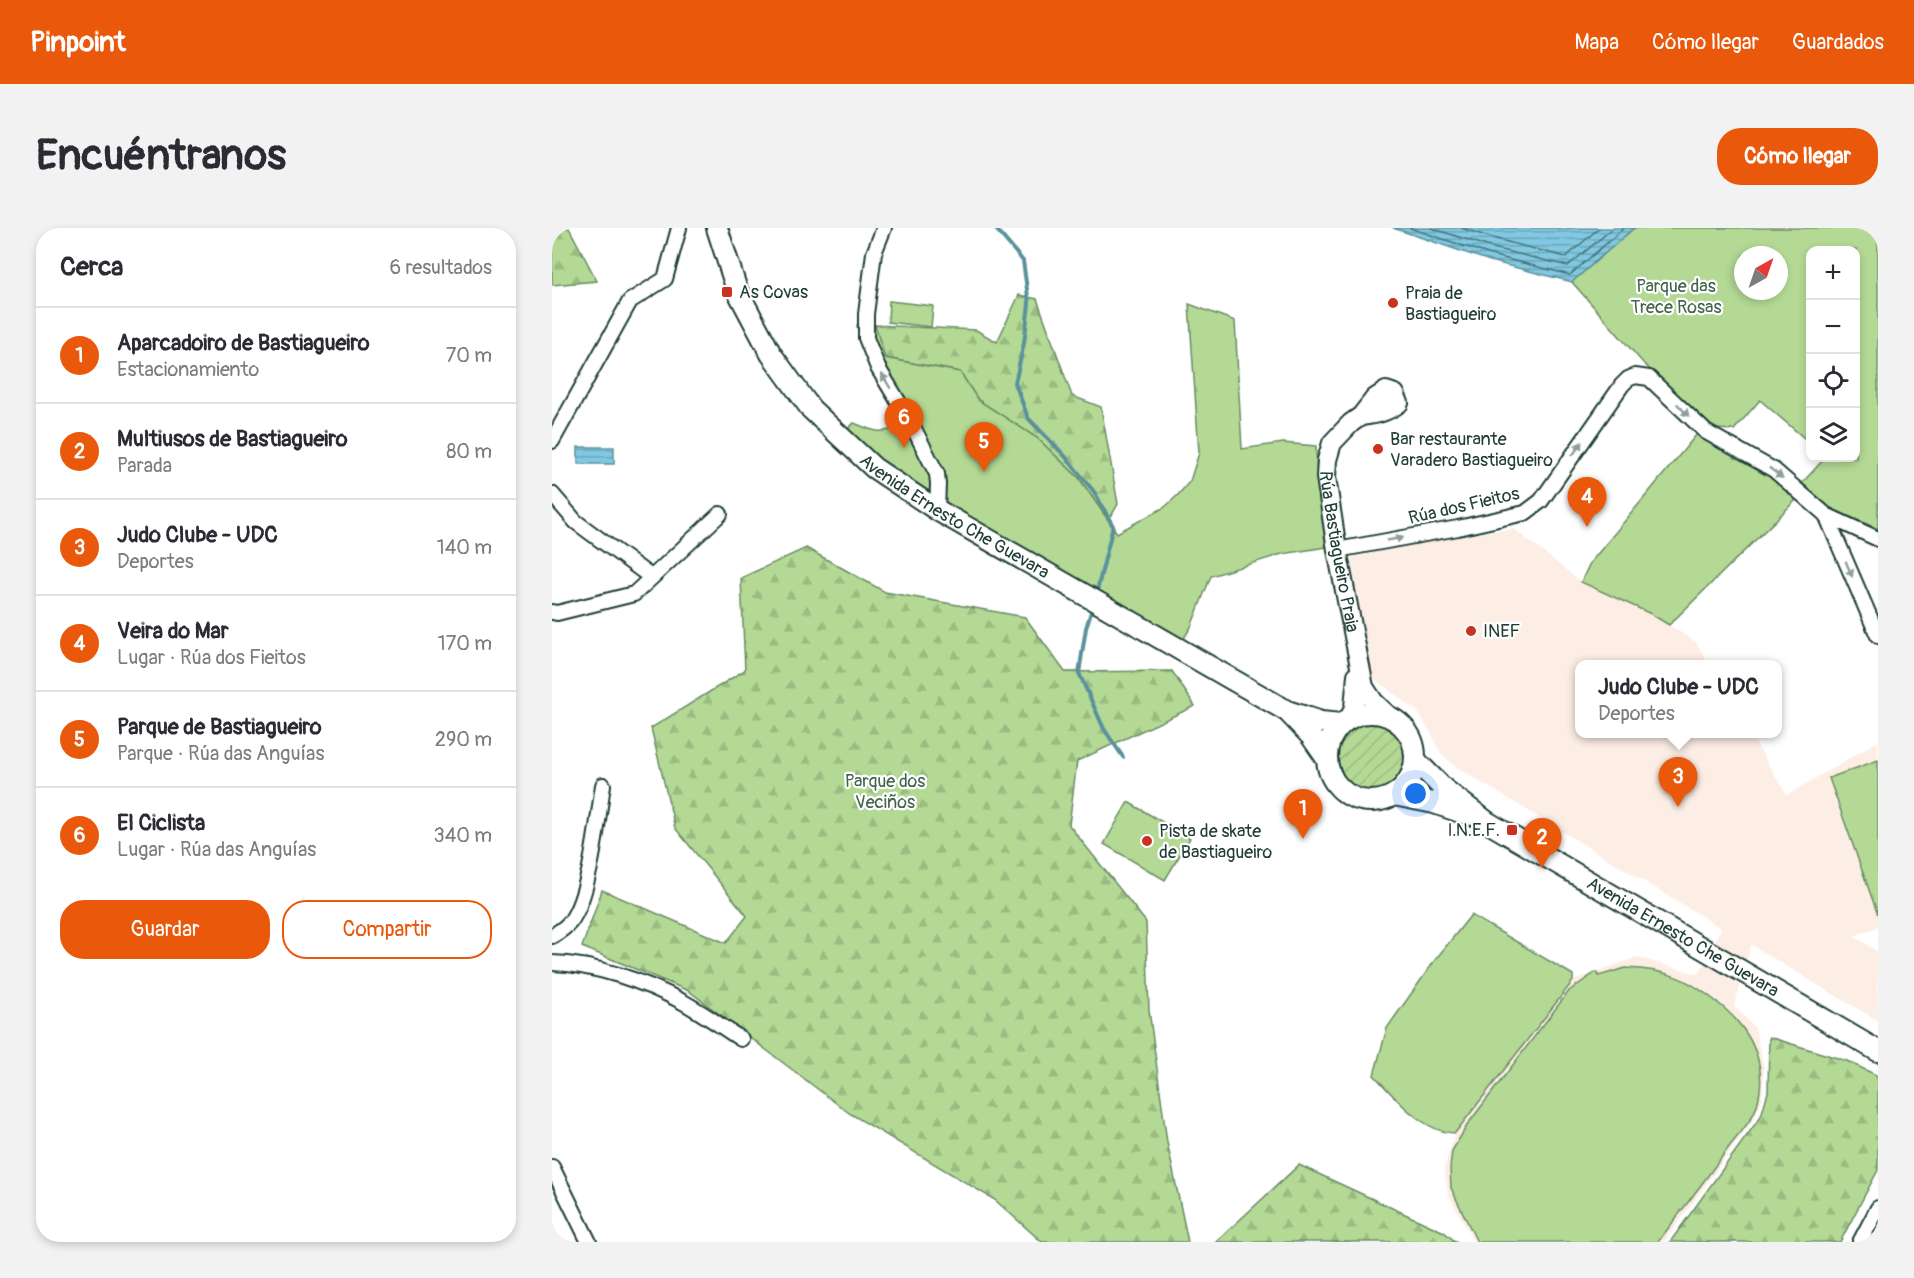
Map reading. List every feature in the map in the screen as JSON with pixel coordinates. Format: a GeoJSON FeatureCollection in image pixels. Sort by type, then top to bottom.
{"type":"FeatureCollection","features":[{"type":"Feature","properties":{"kind":"main road","name":"Avenida Ernesto Che Guevara"},"geometry":{"type":"LineString","coordinates":[[717,228],[737,290],[771,354],[811,409],[874,468],[937,510],[1287,711],[1321,722],[1345,721]]}},
{"type":"Feature","properties":{"kind":"main road","name":"Avenida Ernesto Che Guevara"},"geometry":{"type":"LineString","coordinates":[[1287,711],[1311,735],[1327,759]]}},
{"type":"Feature","properties":{"kind":"main road"},"geometry":{"type":"LineString","coordinates":[[1364,713],[1389,716],[1406,729],[1415,747],[1416,761],[1408,782],[1394,795],[1359,800],[1344,791],[1330,773],[1327,759],[1330,742],[1345,721],[1364,713]]}},
{"type":"Feature","properties":{"kind":"main road","name":"Avenida Ernesto Che Guevara"},"geometry":{"type":"LineString","coordinates":[[1416,761],[1444,789],[1487,822],[1878,1051]]}},
{"type":"Feature","properties":{"kind":"main road","name":"Avenida Ernesto Che Guevara"},"geometry":{"type":"LineString","coordinates":[[1394,795],[1434,803],[1487,822]]}},
{"type":"Feature","properties":{"kind":"street"},"geometry":{"type":"LineString","coordinates":[[552,441],[630,301],[665,279],[679,228]]}},
{"type":"Feature","properties":{"kind":"street"},"geometry":{"type":"LineString","coordinates":[[884,228],[874,253],[866,314],[866,338],[878,368],[910,421],[937,474],[937,510]]}},
{"type":"Feature","properties":{"kind":"street","name":"Rúa dos Fieitos"},"geometry":{"type":"LineString","coordinates":[[1337,550],[1458,528],[1525,513],[1533,509],[1540,503],[1622,385],[1628,379],[1641,376],[1659,385],[1706,432],[1774,470],[1826,515]]}},
{"type":"Feature","properties":{"kind":"street","name":"Rúa Bastiagueiro Praia"},"geometry":{"type":"LineString","coordinates":[[1358,664],[1326,477],[1327,460],[1332,442],[1361,416]]}},
{"type":"Feature","properties":{"kind":"street"},"geometry":{"type":"LineString","coordinates":[[552,494],[576,522],[651,577]]}},
{"type":"Feature","properties":{"kind":"street"},"geometry":{"type":"LineString","coordinates":[[554,615],[634,594],[720,514]]}},
{"type":"Feature","properties":{"kind":"street"},"geometry":{"type":"LineString","coordinates":[[1826,515],[1878,539]]}},
{"type":"Feature","properties":{"kind":"street"},"geometry":{"type":"LineString","coordinates":[[1826,515],[1878,636]]}},
{"type":"Feature","properties":{"kind":"street"},"geometry":{"type":"LineString","coordinates":[[1358,664],[1364,688],[1389,716]]}},
{"type":"Feature","properties":{"kind":"street"},"geometry":{"type":"LineString","coordinates":[[1345,721],[1354,707],[1358,664]]}},
{"type":"Feature","properties":{"kind":"street"},"geometry":{"type":"LineString","coordinates":[[552,936],[572,921],[578,906],[591,855],[603,785]]}},
{"type":"Feature","properties":{"kind":"street"},"geometry":{"type":"LineString","coordinates":[[552,963],[573,963],[639,982],[683,1002],[741,1039]]}},
{"type":"Feature","properties":{"kind":"street"},"geometry":{"type":"LineString","coordinates":[[552,1167],[589,1242]]}},
{"type":"Feature","properties":{"kind":"street"},"geometry":{"type":"LineString","coordinates":[[1860,1242],[1878,1208]]}},
{"type":"Feature","properties":{"kind":"shaded area"},"geometry":{"type":"Polygon","coordinates":[[[1514,529],[1581,582],[1651,614],[1696,642],[1707,660],[1575,660],[1575,738],[1752,738],[1787,795],[1878,741],[1878,927],[1854,936],[1878,952],[1878,1021],[1751,945],[1734,1006],[1755,1028],[1764,1068],[1762,1100],[1753,1120],[1664,1242],[1474,1242],[1448,1194],[1444,1169],[1455,1133],[1573,981],[1636,957],[1699,974],[1721,928],[1453,765],[1440,752],[1417,711],[1374,679],[1367,656],[1350,558],[1455,535],[1514,529]]]}},
{"type":"Feature","properties":{"kind":"green space"},"geometry":{"type":"Polygon","coordinates":[[[552,228],[569,228],[597,281],[552,285],[552,228]]]}},
{"type":"Feature","properties":{"kind":"green space","name":"Parque das Trece Rosas"},"geometry":{"type":"Polygon","coordinates":[[[1634,228],[1878,228],[1878,529],[1832,509],[1802,483],[1821,462],[1860,462],[1860,246],[1806,246],[1806,440],[1760,400],[1734,430],[1715,429],[1644,364],[1572,282],[1634,228]]]}},
{"type":"Feature","properties":{"kind":"green space"},"geometry":{"type":"Polygon","coordinates":[[[1019,295],[1037,299],[1072,396],[1101,407],[1118,504],[1109,520],[1079,478],[1037,438],[978,400],[960,372],[885,358],[875,325],[976,330],[997,342],[1019,295]]]}},
{"type":"Feature","properties":{"kind":"green space"},"geometry":{"type":"Polygon","coordinates":[[[889,301],[933,306],[931,327],[888,322],[889,301]]]}},
{"type":"Feature","properties":{"kind":"green space"},"geometry":{"type":"Polygon","coordinates":[[[1189,304],[1235,321],[1242,449],[1283,443],[1316,446],[1317,480],[1326,547],[1282,554],[1211,576],[1191,627],[1181,643],[943,504],[886,467],[845,432],[854,423],[878,431],[903,426],[861,347],[857,325],[875,325],[885,358],[960,372],[978,400],[1037,438],[1079,478],[1117,533],[1165,507],[1178,495],[1190,481],[1199,453],[1189,304]]]}},
{"type":"Feature","properties":{"kind":"green space"},"geometry":{"type":"Polygon","coordinates":[[[1697,434],[1753,464],[1798,498],[1669,625],[1651,614],[1581,582],[1590,563],[1697,434]]]}},
{"type":"Feature","properties":{"kind":"green space","name":"Parque dos Veciños"},"geometry":{"type":"Polygon","coordinates":[[[806,548],[885,592],[1025,617],[1065,672],[1172,671],[1195,706],[1077,761],[1069,825],[1146,922],[1149,1010],[1167,1142],[1188,1242],[1042,1242],[995,1200],[849,1113],[689,991],[582,947],[602,890],[726,943],[747,916],[675,828],[651,728],[745,670],[741,578],[806,548]]]}},
{"type":"Feature","properties":{"kind":"green space"},"geometry":{"type":"Polygon","coordinates":[[[1371,719],[1385,722],[1397,730],[1405,742],[1408,756],[1405,770],[1397,782],[1385,790],[1371,793],[1357,790],[1345,782],[1337,770],[1334,756],[1337,742],[1345,730],[1357,722],[1371,719]]]}},
{"type":"Feature","properties":{"kind":"green space"},"geometry":{"type":"Polygon","coordinates":[[[1878,760],[1878,915],[1829,778],[1878,760]]]}},
{"type":"Feature","properties":{"kind":"green space","name":"Pista de skate de Bastiagueiro"},"geometry":{"type":"Polygon","coordinates":[[[1128,802],[1190,838],[1165,880],[1104,844],[1128,802]]]}},
{"type":"Feature","properties":{"kind":"green space"},"geometry":{"type":"Polygon","coordinates":[[[1471,915],[1573,975],[1573,981],[1455,1133],[1432,1127],[1421,1120],[1400,1103],[1374,1075],[1387,1028],[1435,960],[1471,915]]]}},
{"type":"Feature","properties":{"kind":"green space"},"geometry":{"type":"Polygon","coordinates":[[[1625,968],[1667,974],[1690,983],[1724,1008],[1743,1028],[1756,1052],[1761,1077],[1757,1105],[1752,1116],[1658,1242],[1477,1242],[1451,1188],[1452,1151],[1468,1124],[1569,991],[1596,972],[1599,976],[1625,968]]]}},
{"type":"Feature","properties":{"kind":"green space"},"geometry":{"type":"Polygon","coordinates":[[[1769,1037],[1847,1061],[1878,1076],[1878,1170],[1840,1242],[1670,1242],[1761,1116],[1768,1092],[1769,1037]]]}},
{"type":"Feature","properties":{"kind":"green space"},"geometry":{"type":"Polygon","coordinates":[[[1299,1165],[1444,1232],[1456,1242],[1216,1242],[1299,1165]]]}},
{"type":"Feature","properties":{"kind":"water"},"geometry":{"type":"Polygon","coordinates":[[[1393,228],[1634,228],[1572,282],[1490,261],[1393,228]]]}},
{"type":"Feature","properties":{"kind":"water"},"geometry":{"type":"Polygon","coordinates":[[[578,447],[614,447],[614,464],[578,464],[578,447]]]}},
{"type":"Feature","properties":{"kind":"waterway"},"geometry":{"type":"LineString","coordinates":[[995,228],[1023,261],[1029,304],[1024,343],[1015,383],[1028,418],[1065,456],[1095,493],[1113,526],[1096,595]]}},
{"type":"Feature","properties":{"kind":"waterway"},"geometry":{"type":"LineString","coordinates":[[1093,605],[1086,628],[1079,673],[1104,729],[1123,757]]}},
{"type":"Feature","properties":{"kind":"place","name":"As Covas"},"geometry":{"type":"Point","coordinates":[727,292]}},
{"type":"Feature","properties":{"kind":"place","name":"Praia de Bastiagueiro"},"geometry":{"type":"Point","coordinates":[1393,303]}},
{"type":"Feature","properties":{"kind":"place","name":"El Ciclista"},"geometry":{"type":"Point","coordinates":[904,448]}},
{"type":"Feature","properties":{"kind":"place","name":"Bar restaurante Varadero Bastiagueiro"},"geometry":{"type":"Point","coordinates":[1378,449]}},
{"type":"Feature","properties":{"kind":"place","name":"Parque de Bastiagueiro"},"geometry":{"type":"Point","coordinates":[984,472]}},
{"type":"Feature","properties":{"kind":"place","name":"Veira do Mar"},"geometry":{"type":"Point","coordinates":[1587,527]}},
{"type":"Feature","properties":{"kind":"place","name":"INEF"},"geometry":{"type":"Point","coordinates":[1471,631]}},
{"type":"Feature","properties":{"kind":"place","name":"Judo Clube - UDC"},"geometry":{"type":"Point","coordinates":[1678,807]}},
{"type":"Feature","properties":{"kind":"place","name":"I.N.E.F."},"geometry":{"type":"Point","coordinates":[1512,830]}},
{"type":"Feature","properties":{"kind":"place","name":"Aparcadoiro de Bastiagueiro"},"geometry":{"type":"Point","coordinates":[1303,839]}},
{"type":"Feature","properties":{"kind":"place","name":"Pista de skate de Bastiagueiro"},"geometry":{"type":"Point","coordinates":[1147,841]}},
{"type":"Feature","properties":{"kind":"place","name":"Multiusos de Bastiagueiro"},"geometry":{"type":"Point","coordinates":[1542,868]}}]}
